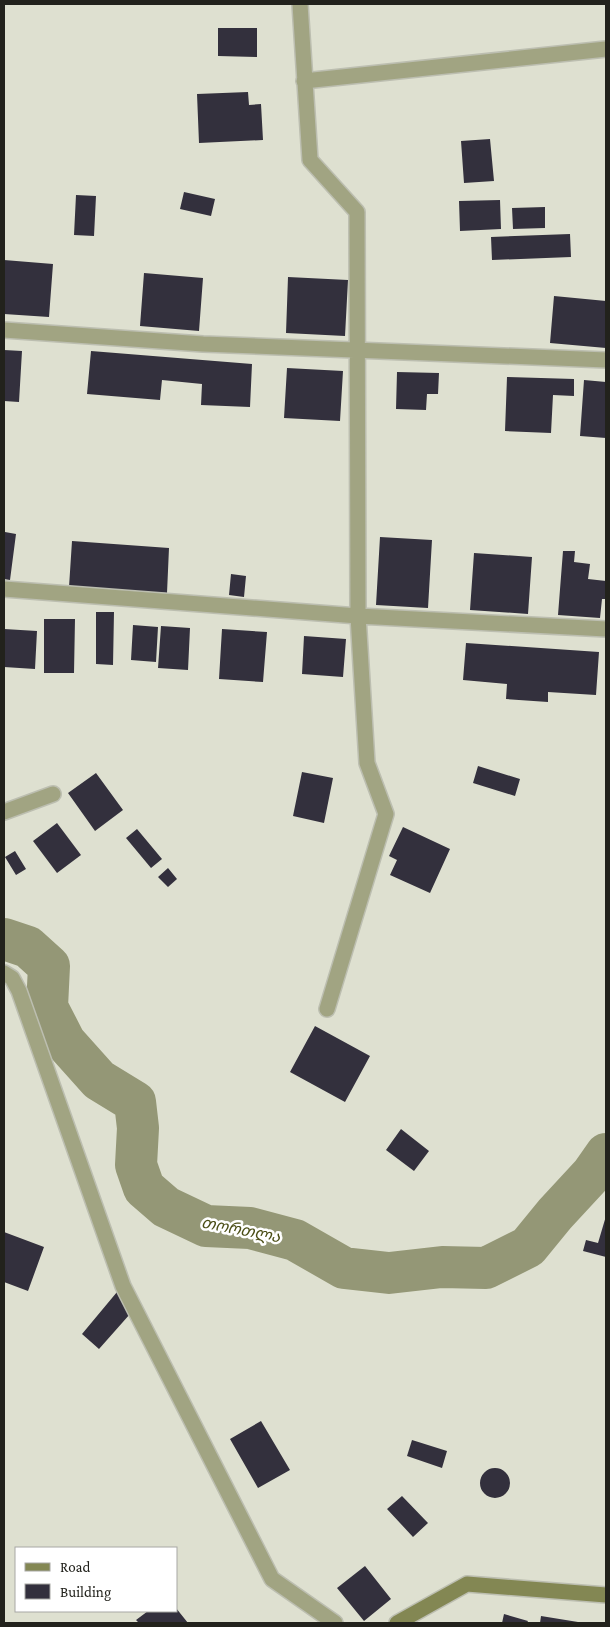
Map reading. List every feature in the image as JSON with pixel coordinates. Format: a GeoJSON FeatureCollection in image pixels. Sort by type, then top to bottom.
{"type":"FeatureCollection","features":[{"type":"Feature","properties":{"kind":"main road"},"geometry":{"type":"LineString","coordinates":[[397,1623],[467,1584],[606,1595]]}},
{"type":"Feature","properties":{"kind":"street"},"geometry":{"type":"LineString","coordinates":[[300,4],[310,160],[358,212],[358,616],[367,763],[386,814],[327,1009]]}},
{"type":"Feature","properties":{"kind":"street"},"geometry":{"type":"LineString","coordinates":[[304,80],[606,49]]}},
{"type":"Feature","properties":{"kind":"street"},"geometry":{"type":"LineString","coordinates":[[4,330],[203,344],[606,360]]}},
{"type":"Feature","properties":{"kind":"street"},"geometry":{"type":"LineString","coordinates":[[4,589],[358,616],[606,629]]}},
{"type":"Feature","properties":{"kind":"street"},"geometry":{"type":"LineString","coordinates":[[4,812],[53,794]]}},
{"type":"Feature","properties":{"kind":"street"},"geometry":{"type":"LineString","coordinates":[[4,972],[12,978],[19,991],[123,1286],[132,1304],[272,1579],[335,1623]]}},
{"type":"Feature","properties":{"kind":"building"},"geometry":{"type":"Polygon","coordinates":[[[218,28],[257,28],[257,57],[218,56],[218,28]]]}},
{"type":"Feature","properties":{"kind":"building"},"geometry":{"type":"Polygon","coordinates":[[[248,92],[249,105],[261,104],[263,140],[199,143],[197,94],[248,92]]]}},
{"type":"Feature","properties":{"kind":"building"},"geometry":{"type":"Polygon","coordinates":[[[490,139],[494,181],[464,183],[461,141],[490,139]]]}},
{"type":"Feature","properties":{"kind":"building"},"geometry":{"type":"Polygon","coordinates":[[[184,192],[215,199],[211,216],[180,209],[184,192]]]}},
{"type":"Feature","properties":{"kind":"building"},"geometry":{"type":"Polygon","coordinates":[[[76,195],[96,196],[94,236],[74,235],[76,195]]]}},
{"type":"Feature","properties":{"kind":"building"},"geometry":{"type":"Polygon","coordinates":[[[500,200],[501,229],[460,231],[459,201],[500,200]]]}},
{"type":"Feature","properties":{"kind":"building"},"geometry":{"type":"Polygon","coordinates":[[[545,207],[545,228],[513,229],[512,208],[545,207]]]}},
{"type":"Feature","properties":{"kind":"building"},"geometry":{"type":"Polygon","coordinates":[[[570,234],[571,257],[492,260],[491,237],[570,234]]]}},
{"type":"Feature","properties":{"kind":"building"},"geometry":{"type":"Polygon","coordinates":[[[4,260],[53,264],[49,317],[4,314],[4,260]]]}},
{"type":"Feature","properties":{"kind":"building"},"geometry":{"type":"Polygon","coordinates":[[[144,273],[203,278],[199,331],[140,326],[144,273]]]}},
{"type":"Feature","properties":{"kind":"building"},"geometry":{"type":"Polygon","coordinates":[[[288,277],[348,280],[345,336],[286,333],[288,277]]]}},
{"type":"Feature","properties":{"kind":"building"},"geometry":{"type":"Polygon","coordinates":[[[554,296],[606,301],[606,348],[550,343],[554,296]]]}},
{"type":"Feature","properties":{"kind":"building"},"geometry":{"type":"Polygon","coordinates":[[[4,350],[22,351],[19,402],[4,401],[4,350]]]}},
{"type":"Feature","properties":{"kind":"building"},"geometry":{"type":"Polygon","coordinates":[[[91,351],[252,364],[250,407],[201,405],[202,384],[162,380],[160,400],[87,394],[91,351]]]}},
{"type":"Feature","properties":{"kind":"building"},"geometry":{"type":"Polygon","coordinates":[[[287,368],[343,371],[340,421],[284,418],[287,368]]]}},
{"type":"Feature","properties":{"kind":"building"},"geometry":{"type":"Polygon","coordinates":[[[397,372],[439,373],[438,394],[427,394],[426,410],[396,409],[397,372]]]}},
{"type":"Feature","properties":{"kind":"building"},"geometry":{"type":"Polygon","coordinates":[[[507,377],[574,379],[574,396],[553,395],[551,433],[505,431],[507,377]]]}},
{"type":"Feature","properties":{"kind":"building"},"geometry":{"type":"Polygon","coordinates":[[[584,380],[606,382],[606,438],[580,436],[584,380]]]}},
{"type":"Feature","properties":{"kind":"building"},"geometry":{"type":"Polygon","coordinates":[[[5,532],[16,534],[10,580],[4,579],[5,532]]]}},
{"type":"Feature","properties":{"kind":"building"},"geometry":{"type":"Polygon","coordinates":[[[380,537],[432,540],[428,608],[376,605],[380,537]]]}},
{"type":"Feature","properties":{"kind":"building"},"geometry":{"type":"Polygon","coordinates":[[[72,541],[169,548],[167,593],[69,587],[72,541]]]}},
{"type":"Feature","properties":{"kind":"building"},"geometry":{"type":"Polygon","coordinates":[[[563,551],[575,551],[574,562],[590,564],[588,579],[606,581],[606,599],[602,599],[600,618],[558,615],[563,551]]]}},
{"type":"Feature","properties":{"kind":"building"},"geometry":{"type":"Polygon","coordinates":[[[474,553],[532,557],[528,614],[470,610],[474,553]]]}},
{"type":"Feature","properties":{"kind":"building"},"geometry":{"type":"Polygon","coordinates":[[[231,574],[246,576],[244,597],[229,595],[231,574]]]}},
{"type":"Feature","properties":{"kind":"building"},"geometry":{"type":"Polygon","coordinates":[[[96,612],[114,612],[113,665],[96,664],[96,612]]]}},
{"type":"Feature","properties":{"kind":"building"},"geometry":{"type":"Polygon","coordinates":[[[44,619],[75,619],[74,673],[44,673],[44,619]]]}},
{"type":"Feature","properties":{"kind":"building"},"geometry":{"type":"Polygon","coordinates":[[[133,625],[158,627],[156,662],[131,660],[133,625]]]}},
{"type":"Feature","properties":{"kind":"building"},"geometry":{"type":"Polygon","coordinates":[[[161,626],[190,628],[188,670],[158,668],[161,626]]]}},
{"type":"Feature","properties":{"kind":"building"},"geometry":{"type":"Polygon","coordinates":[[[4,629],[37,631],[35,669],[4,667],[4,629]]]}},
{"type":"Feature","properties":{"kind":"building"},"geometry":{"type":"Polygon","coordinates":[[[222,629],[267,632],[263,682],[219,679],[222,629]]]}},
{"type":"Feature","properties":{"kind":"building"},"geometry":{"type":"Polygon","coordinates":[[[304,636],[346,639],[343,677],[302,674],[304,636]]]}},
{"type":"Feature","properties":{"kind":"building"},"geometry":{"type":"Polygon","coordinates":[[[466,643],[599,652],[596,695],[548,692],[548,702],[506,699],[507,684],[463,680],[466,643]]]}},
{"type":"Feature","properties":{"kind":"building"},"geometry":{"type":"Polygon","coordinates":[[[478,766],[520,779],[515,796],[473,783],[478,766]]]}},
{"type":"Feature","properties":{"kind":"building"},"geometry":{"type":"Polygon","coordinates":[[[302,772],[333,778],[324,823],[293,816],[302,772]]]}},
{"type":"Feature","properties":{"kind":"building"},"geometry":{"type":"Polygon","coordinates":[[[96,773],[123,810],[95,831],[68,793],[96,773]]]}},
{"type":"Feature","properties":{"kind":"building"},"geometry":{"type":"Polygon","coordinates":[[[57,823],[81,855],[57,873],[33,841],[57,823]]]}},
{"type":"Feature","properties":{"kind":"building"},"geometry":{"type":"Polygon","coordinates":[[[403,827],[450,849],[430,893],[390,875],[397,860],[389,856],[403,827]]]}},
{"type":"Feature","properties":{"kind":"building"},"geometry":{"type":"Polygon","coordinates":[[[137,829],[162,859],[151,868],[126,838],[137,829]]]}},
{"type":"Feature","properties":{"kind":"building"},"geometry":{"type":"Polygon","coordinates":[[[15,851],[26,869],[16,875],[5,857],[15,851]]]}},
{"type":"Feature","properties":{"kind":"building"},"geometry":{"type":"Polygon","coordinates":[[[168,868],[177,879],[168,887],[158,877],[168,868]]]}},
{"type":"Feature","properties":{"kind":"building"},"geometry":{"type":"Polygon","coordinates":[[[315,1026],[370,1056],[345,1102],[290,1072],[315,1026]]]}},
{"type":"Feature","properties":{"kind":"building"},"geometry":{"type":"Polygon","coordinates":[[[401,1129],[429,1151],[414,1171],[386,1150],[401,1129]]]}},
{"type":"Feature","properties":{"kind":"building"},"geometry":{"type":"Polygon","coordinates":[[[606,1216],[606,1257],[583,1251],[586,1240],[598,1243],[606,1216]]]}},
{"type":"Feature","properties":{"kind":"building"},"geometry":{"type":"Polygon","coordinates":[[[4,1232],[44,1247],[28,1291],[4,1282],[4,1232]]]}},
{"type":"Feature","properties":{"kind":"building"},"geometry":{"type":"Polygon","coordinates":[[[117,1292],[130,1314],[99,1349],[82,1334],[117,1292]]]}},
{"type":"Feature","properties":{"kind":"building"},"geometry":{"type":"Polygon","coordinates":[[[261,1421],[290,1470],[258,1488],[230,1439],[261,1421]]]}},
{"type":"Feature","properties":{"kind":"building"},"geometry":{"type":"Polygon","coordinates":[[[412,1440],[447,1451],[442,1468],[407,1456],[412,1440]]]}},
{"type":"Feature","properties":{"kind":"building"},"geometry":{"type":"Polygon","coordinates":[[[495,1468],[501,1469],[509,1477],[509,1489],[501,1497],[495,1498],[489,1497],[481,1489],[480,1483],[481,1477],[489,1469],[495,1468]]]}},
{"type":"Feature","properties":{"kind":"building"},"geometry":{"type":"Polygon","coordinates":[[[402,1496],[428,1523],[413,1537],[387,1509],[402,1496]]]}},
{"type":"Feature","properties":{"kind":"building"},"geometry":{"type":"Polygon","coordinates":[[[365,1566],[391,1599],[364,1621],[337,1588],[365,1566]]]}},
{"type":"Feature","properties":{"kind":"building"},"geometry":{"type":"Polygon","coordinates":[[[178,1610],[188,1623],[139,1623],[136,1620],[147,1612],[178,1610]]]}},
{"type":"Feature","properties":{"kind":"building"},"geometry":{"type":"Polygon","coordinates":[[[504,1614],[528,1621],[527,1623],[502,1623],[504,1614]]]}},
{"type":"Feature","properties":{"kind":"building"},"geometry":{"type":"Polygon","coordinates":[[[541,1616],[578,1622],[578,1623],[540,1623],[541,1616]]]}},
{"type":"Feature","properties":{"kind":"waterway","name":"თორთლა"},"geometry":{"type":"LineString","coordinates":[[4,939],[28,947],[49,966],[47,1007],[65,1042],[99,1080],[135,1102],[138,1128],[136,1165],[144,1188],[166,1207],[206,1226],[250,1228],[295,1240],[344,1268],[389,1273],[442,1267],[486,1268],[528,1247],[592,1174],[606,1154]]}}]}
